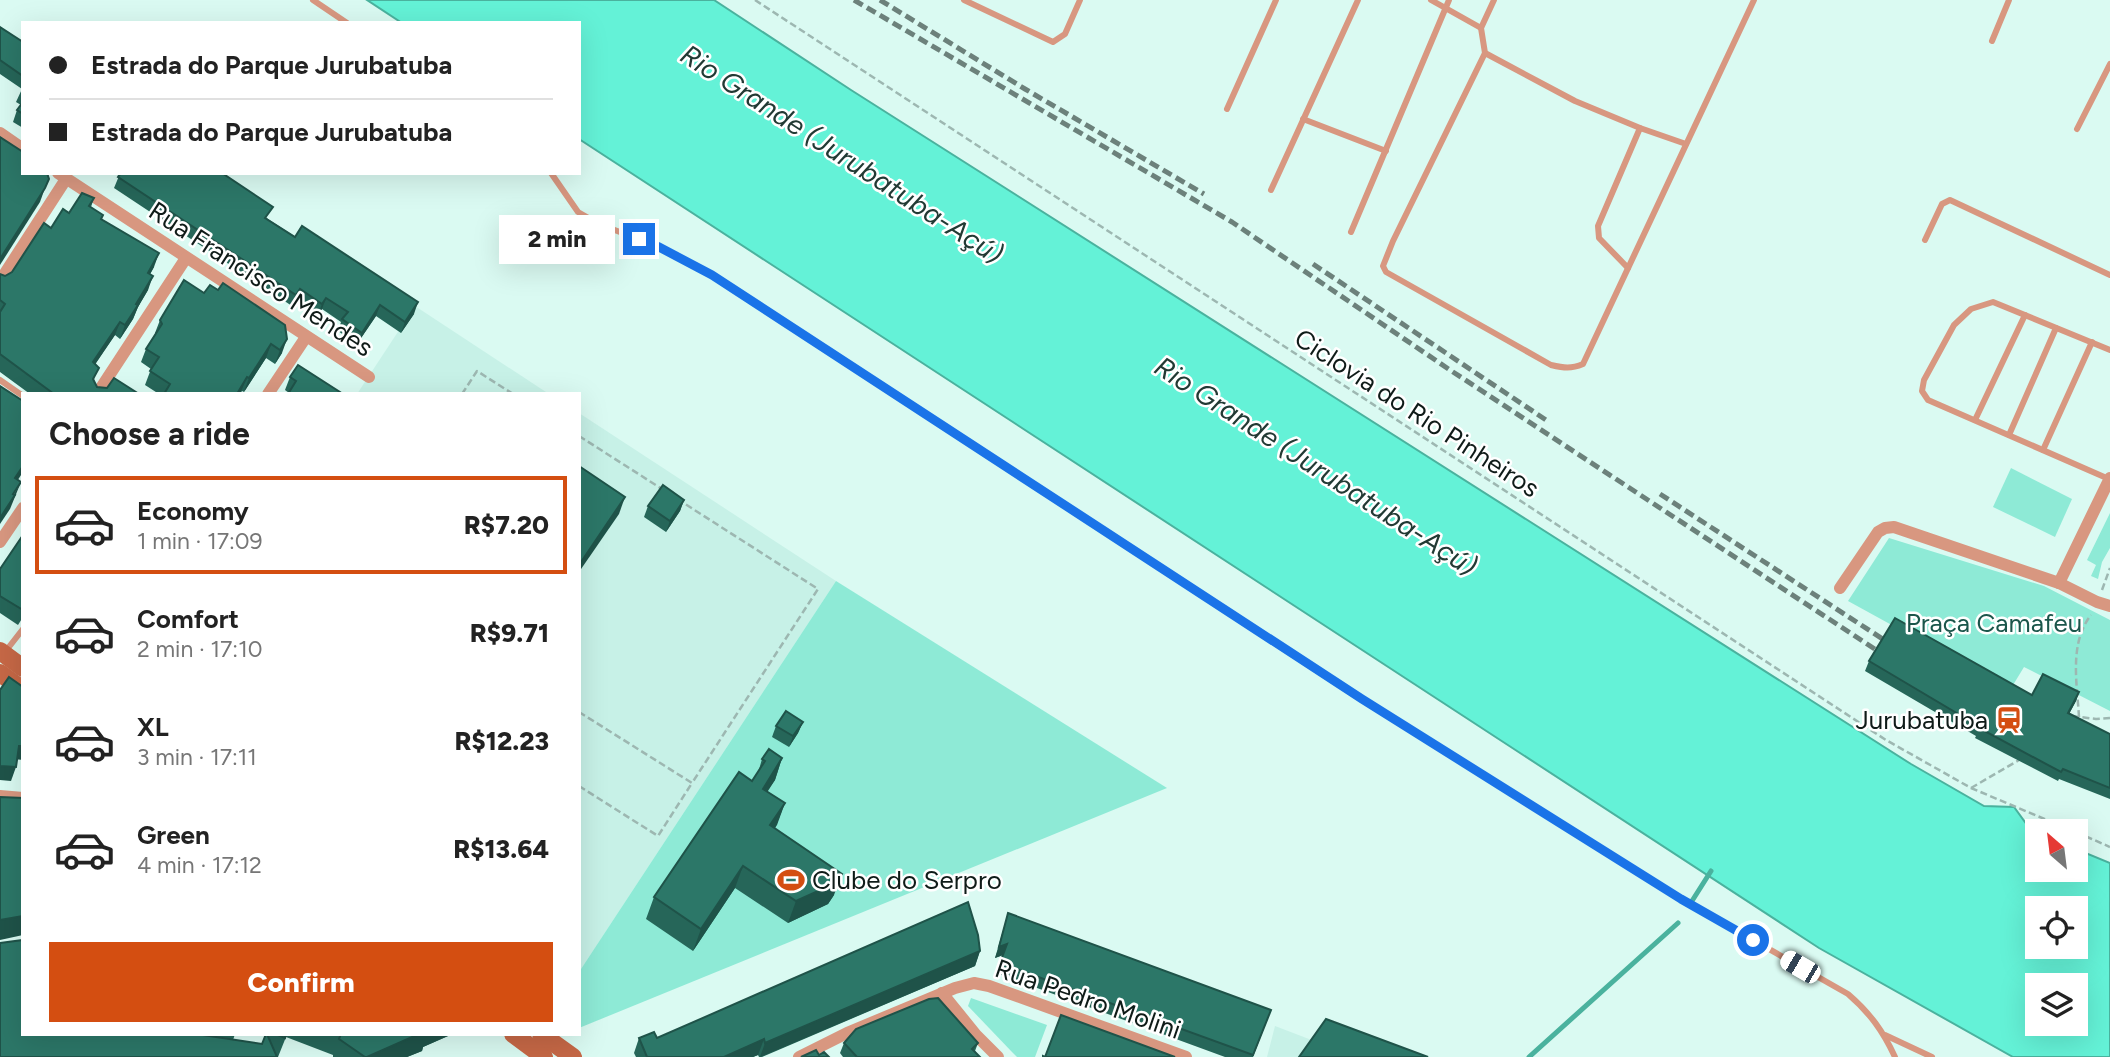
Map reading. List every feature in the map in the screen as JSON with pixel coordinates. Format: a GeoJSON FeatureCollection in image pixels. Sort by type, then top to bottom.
{"type":"FeatureCollection","features":[{"type":"Feature","properties":{"kind":"main road"},"geometry":{"type":"LineString","coordinates":[[2,652],[21,666]]}},
{"type":"Feature","properties":{"kind":"main road"},"geometry":{"type":"LineString","coordinates":[[0,673],[21,689]]}},
{"type":"Feature","properties":{"kind":"main road"},"geometry":{"type":"LineString","coordinates":[[516,1036],[544,1057]]}},
{"type":"Feature","properties":{"kind":"main road"},"geometry":{"type":"LineString","coordinates":[[544,1036],[573,1057]]}},
{"type":"Feature","properties":{"kind":"street"},"geometry":{"type":"LineString","coordinates":[[0,133],[21,148]]}},
{"type":"Feature","properties":{"kind":"street"},"geometry":{"type":"LineString","coordinates":[[0,281],[62,176]]}},
{"type":"Feature","properties":{"kind":"street","name":"Rua Francisco Mendes"},"geometry":{"type":"LineString","coordinates":[[62,176],[369,376]]}},
{"type":"Feature","properties":{"kind":"street"},"geometry":{"type":"LineString","coordinates":[[98,392],[186,258]]}},
{"type":"Feature","properties":{"kind":"street"},"geometry":{"type":"LineString","coordinates":[[269,392],[306,337]]}},
{"type":"Feature","properties":{"kind":"street"},"geometry":{"type":"LineString","coordinates":[[2059,583],[2110,478]]}},
{"type":"Feature","properties":{"kind":"street"},"geometry":{"type":"LineString","coordinates":[[0,542],[21,511]]}},
{"type":"Feature","properties":{"kind":"street"},"geometry":{"type":"LineString","coordinates":[[1840,588],[1878,532],[1894,527],[2059,583],[2110,606]]}},
{"type":"Feature","properties":{"kind":"street"},"geometry":{"type":"LineString","coordinates":[[0,796],[21,798]]}},
{"type":"Feature","properties":{"kind":"street","name":"Rua Pedro Molini"},"geometry":{"type":"LineString","coordinates":[[942,993],[974,984],[989,986],[1186,1057]]}},
{"type":"Feature","properties":{"kind":"street"},"geometry":{"type":"LineString","coordinates":[[799,1057],[823,1052],[847,1033],[942,993],[998,1057]]}},
{"type":"Feature","properties":{"kind":"lane"},"geometry":{"type":"LineString","coordinates":[[313,0],[344,21]]}},
{"type":"Feature","properties":{"kind":"lane"},"geometry":{"type":"LineString","coordinates":[[964,0],[1053,42],[1065,34],[1080,0]]}},
{"type":"Feature","properties":{"kind":"lane"},"geometry":{"type":"LineString","coordinates":[[1227,109],[1276,0]]}},
{"type":"Feature","properties":{"kind":"lane"},"geometry":{"type":"LineString","coordinates":[[1271,190],[1358,0]]}},
{"type":"Feature","properties":{"kind":"lane"},"geometry":{"type":"LineString","coordinates":[[1432,0],[1481,29]]}},
{"type":"Feature","properties":{"kind":"lane"},"geometry":{"type":"LineString","coordinates":[[1351,232],[1448,0]]}},
{"type":"Feature","properties":{"kind":"lane"},"geometry":{"type":"LineString","coordinates":[[1494,0],[1481,29],[1485,53],[1383,266],[1386,272],[1551,365],[1565,369],[1583,364],[1754,0]]}},
{"type":"Feature","properties":{"kind":"lane"},"geometry":{"type":"LineString","coordinates":[[1992,41],[2008,0]]}},
{"type":"Feature","properties":{"kind":"lane"},"geometry":{"type":"LineString","coordinates":[[1485,53],[1575,101],[1686,144]]}},
{"type":"Feature","properties":{"kind":"lane"},"geometry":{"type":"LineString","coordinates":[[2077,129],[2110,64]]}},
{"type":"Feature","properties":{"kind":"lane"},"geometry":{"type":"LineString","coordinates":[[1304,119],[1385,151]]}},
{"type":"Feature","properties":{"kind":"lane"},"geometry":{"type":"LineString","coordinates":[[1628,268],[1599,238],[1598,226],[1640,128]]}},
{"type":"Feature","properties":{"kind":"lane"},"geometry":{"type":"LineString","coordinates":[[552,175],[578,212],[599,224],[659,247],[712,275],[1373,707],[1681,899],[1848,994],[1870,1014],[1885,1035],[1895,1057]]}},
{"type":"Feature","properties":{"kind":"lane"},"geometry":{"type":"LineString","coordinates":[[1925,240],[1942,204],[1950,200],[2110,275]]}},
{"type":"Feature","properties":{"kind":"lane"},"geometry":{"type":"LineString","coordinates":[[2110,350],[1993,302],[1971,309],[1954,326],[1924,380],[1922,391],[1928,400],[2110,478]]}},
{"type":"Feature","properties":{"kind":"lane"},"geometry":{"type":"LineString","coordinates":[[1975,420],[2025,315]]}},
{"type":"Feature","properties":{"kind":"lane"},"geometry":{"type":"LineString","coordinates":[[2008,435],[2056,328]]}},
{"type":"Feature","properties":{"kind":"lane"},"geometry":{"type":"LineString","coordinates":[[2043,450],[2092,342]]}},
{"type":"Feature","properties":{"kind":"lane"},"geometry":{"type":"LineString","coordinates":[[0,380],[21,395]]}},
{"type":"Feature","properties":{"kind":"lane"},"geometry":{"type":"LineString","coordinates":[[2,652],[21,631]]}},
{"type":"Feature","properties":{"kind":"lane"},"geometry":{"type":"LineString","coordinates":[[1885,1035],[1932,1057]]}},
{"type":"Feature","properties":{"kind":"path","name":"Ciclovia do Rio Pinheiros"},"geometry":{"type":"LineString","coordinates":[[755,0],[1886,740],[1970,788],[2043,819]]}},
{"type":"Feature","properties":{"kind":"path"},"geometry":{"type":"LineString","coordinates":[[463,392],[477,371],[510,392]]}},
{"type":"Feature","properties":{"kind":"path"},"geometry":{"type":"LineString","coordinates":[[581,437],[670,495]]}},
{"type":"Feature","properties":{"kind":"path"},"geometry":{"type":"LineString","coordinates":[[581,787],[658,836],[818,589],[681,502]]}},
{"type":"Feature","properties":{"kind":"path"},"geometry":{"type":"LineString","coordinates":[[2107,576],[2110,568]]}},
{"type":"Feature","properties":{"kind":"path"},"geometry":{"type":"LineString","coordinates":[[2079,717],[2076,652],[2084,624],[2091,615]]}},
{"type":"Feature","properties":{"kind":"path"},"geometry":{"type":"LineString","coordinates":[[581,713],[692,783]]}},
{"type":"Feature","properties":{"kind":"path"},"geometry":{"type":"LineString","coordinates":[[2065,715],[2110,718]]}},
{"type":"Feature","properties":{"kind":"path"},"geometry":{"type":"LineString","coordinates":[[1970,788],[2021,759]]}},
{"type":"Feature","properties":{"kind":"path","name":"Ciclovia do Rio Pinheiros"},"geometry":{"type":"LineString","coordinates":[[2088,838],[2110,847]]}},
{"type":"Feature","properties":{"kind":"shaded area"},"geometry":{"type":"Polygon","coordinates":[[[415,306],[546,392],[358,392],[415,306]]]}},
{"type":"Feature","properties":{"kind":"shaded area"},"geometry":{"type":"Polygon","coordinates":[[[581,414],[836,581],[581,969],[581,414]]]}},
{"type":"Feature","properties":{"kind":"shaded area"},"geometry":{"type":"Polygon","coordinates":[[[1275,1026],[1356,1057],[1267,1057],[1275,1026]]]}},
{"type":"Feature","properties":{"kind":"green space"},"geometry":{"type":"Polygon","coordinates":[[[2011,468],[2072,499],[2055,537],[1993,507],[2011,468]]]}},
{"type":"Feature","properties":{"kind":"green space"},"geometry":{"type":"Polygon","coordinates":[[[2110,513],[2110,548],[2102,562],[2098,579],[2091,576],[2096,565],[2087,560],[2110,513]]]}},
{"type":"Feature","properties":{"kind":"green space","name":"Praça Camafeu"},"geometry":{"type":"Polygon","coordinates":[[[1889,538],[2044,586],[2110,620],[2110,711],[2024,667],[2010,690],[1848,601],[1889,538]]]}},
{"type":"Feature","properties":{"kind":"green space","name":"Clube do Serpro"},"geometry":{"type":"Polygon","coordinates":[[[836,581],[1167,788],[581,1027],[581,969],[836,581]]]}},
{"type":"Feature","properties":{"kind":"green space"},"geometry":{"type":"Polygon","coordinates":[[[971,998],[1047,1025],[1035,1057],[1017,1057],[968,1006],[971,998]]]}},
{"type":"Feature","properties":{"kind":"water","name":"Rio Grande (Jurubatuba-Açú)"},"geometry":{"type":"Polygon","coordinates":[[[367,0],[714,0],[851,90],[1911,764],[1984,806],[2014,807],[2025,822],[2025,882],[2088,882],[2088,854],[2110,863],[2110,1057],[2013,1057],[1819,948],[581,140],[581,21],[399,21],[367,0]]]}},
{"type":"Feature","properties":{"kind":"building"},"geometry":{"type":"Polygon","coordinates":[[[0,27],[21,41],[21,75],[0,60],[0,27]]]}},
{"type":"Feature","properties":{"kind":"building"},"geometry":{"type":"Polygon","coordinates":[[[0,137],[21,151],[21,175],[48,175],[49,179],[0,259],[0,137]]]}},
{"type":"Feature","properties":{"kind":"building"},"geometry":{"type":"Polygon","coordinates":[[[225,175],[273,207],[265,218],[295,237],[302,226],[418,302],[405,322],[380,305],[362,333],[342,319],[348,312],[326,298],[322,304],[300,289],[296,295],[118,177],[225,175]]]}},
{"type":"Feature","properties":{"kind":"building"},"geometry":{"type":"Polygon","coordinates":[[[82,193],[94,198],[89,206],[103,215],[101,219],[159,253],[148,273],[153,276],[136,304],[138,305],[125,325],[120,322],[93,362],[99,368],[93,379],[97,387],[107,388],[114,378],[136,392],[51,392],[0,354],[0,312],[5,304],[0,300],[0,274],[5,276],[12,272],[44,223],[51,228],[63,209],[69,213],[82,193]]]}},
{"type":"Feature","properties":{"kind":"building"},"geometry":{"type":"Polygon","coordinates":[[[184,280],[204,293],[210,285],[218,290],[223,283],[285,325],[287,339],[280,350],[271,344],[238,392],[165,392],[170,384],[150,371],[159,357],[146,349],[162,324],[160,320],[184,280]]]}},
{"type":"Feature","properties":{"kind":"building"},"geometry":{"type":"Polygon","coordinates":[[[298,365],[340,392],[289,392],[296,381],[290,377],[298,365]]]}},
{"type":"Feature","properties":{"kind":"building"},"geometry":{"type":"Polygon","coordinates":[[[0,386],[21,400],[21,469],[15,478],[21,482],[0,518],[0,386]]]}},
{"type":"Feature","properties":{"kind":"building"},"geometry":{"type":"Polygon","coordinates":[[[581,467],[625,497],[581,562],[581,467]]]}},
{"type":"Feature","properties":{"kind":"building"},"geometry":{"type":"Polygon","coordinates":[[[663,485],[684,500],[670,521],[648,506],[663,485]]]}},
{"type":"Feature","properties":{"kind":"building"},"geometry":{"type":"Polygon","coordinates":[[[21,538],[21,609],[0,596],[0,569],[21,538]]]}},
{"type":"Feature","properties":{"kind":"building"},"geometry":{"type":"Polygon","coordinates":[[[1895,618],[2032,695],[2043,674],[2079,692],[2068,713],[2110,734],[2110,788],[2063,769],[2061,772],[1979,728],[1869,661],[1895,618]]]}},
{"type":"Feature","properties":{"kind":"building"},"geometry":{"type":"Polygon","coordinates":[[[9,677],[21,686],[21,746],[16,767],[0,766],[0,690],[9,677]]]}},
{"type":"Feature","properties":{"kind":"building"},"geometry":{"type":"Polygon","coordinates":[[[786,711],[803,722],[793,736],[776,726],[786,711]]]}},
{"type":"Feature","properties":{"kind":"building"},"geometry":{"type":"Polygon","coordinates":[[[769,749],[782,758],[763,789],[785,803],[770,825],[842,874],[836,883],[796,901],[743,866],[701,929],[654,897],[739,772],[752,781],[769,749]]]}},
{"type":"Feature","properties":{"kind":"building"},"geometry":{"type":"Polygon","coordinates":[[[0,797],[21,798],[21,916],[0,920],[0,797]]]}},
{"type":"Feature","properties":{"kind":"building"},"geometry":{"type":"Polygon","coordinates":[[[968,902],[980,951],[765,1043],[764,1039],[724,1057],[647,1057],[639,1038],[654,1032],[657,1038],[968,902]]]}},
{"type":"Feature","properties":{"kind":"building"},"geometry":{"type":"Polygon","coordinates":[[[1008,913],[1271,1010],[1253,1055],[1000,963],[1007,944],[999,947],[1008,913]]]}},
{"type":"Feature","properties":{"kind":"building"},"geometry":{"type":"Polygon","coordinates":[[[21,940],[21,1036],[209,1036],[262,1044],[265,1036],[268,1036],[277,1057],[0,1057],[0,943],[21,940]]]}},
{"type":"Feature","properties":{"kind":"building"},"geometry":{"type":"Polygon","coordinates":[[[938,998],[978,1043],[972,1049],[980,1057],[857,1057],[844,1043],[856,1029],[929,999],[938,998]]]}},
{"type":"Feature","properties":{"kind":"building"},"geometry":{"type":"Polygon","coordinates":[[[1061,1015],[1175,1057],[1045,1057],[1061,1015]]]}},
{"type":"Feature","properties":{"kind":"building"},"geometry":{"type":"Polygon","coordinates":[[[1326,1019],[1428,1057],[1299,1057],[1326,1019]]]}},
{"type":"Feature","properties":{"kind":"building"},"geometry":{"type":"Polygon","coordinates":[[[340,1036],[414,1036],[367,1057],[339,1039],[340,1036]]]}},
{"type":"Feature","properties":{"kind":"building"},"geometry":{"type":"Polygon","coordinates":[[[816,1050],[819,1055],[824,1052],[829,1057],[801,1057],[816,1050]]]}},
{"type":"Feature","properties":{"kind":"waterway"},"geometry":{"type":"LineString","coordinates":[[1692,901],[1711,871]]}},
{"type":"Feature","properties":{"kind":"waterway"},"geometry":{"type":"LineString","coordinates":[[1529,1057],[1678,923]]}},
{"type":"Feature","properties":{"kind":"railway"},"geometry":{"type":"LineString","coordinates":[[854,0],[1232,222],[1450,370],[1893,661]]}},
{"type":"Feature","properties":{"kind":"railway"},"geometry":{"type":"LineString","coordinates":[[880,0],[1204,194]]}},
{"type":"Feature","properties":{"kind":"railway"},"geometry":{"type":"LineString","coordinates":[[1313,264],[1546,420]]}},
{"type":"Feature","properties":{"kind":"railway"},"geometry":{"type":"LineString","coordinates":[[1660,494],[1898,649]]}},
{"type":"Feature","properties":{"kind":"place","name":"Jurubatuba"},"geometry":{"type":"Point","coordinates":[2009,720]}},
{"type":"Feature","properties":{"kind":"place","name":"Clube do Serpro"},"geometry":{"type":"Point","coordinates":[791,880]}},
{"type":"Feature","properties":{"kind":"route"},"geometry":{"type":"LineString","coordinates":[[639,239],[712,275],[1362,699],[1681,899],[1753,940]]}}]}
